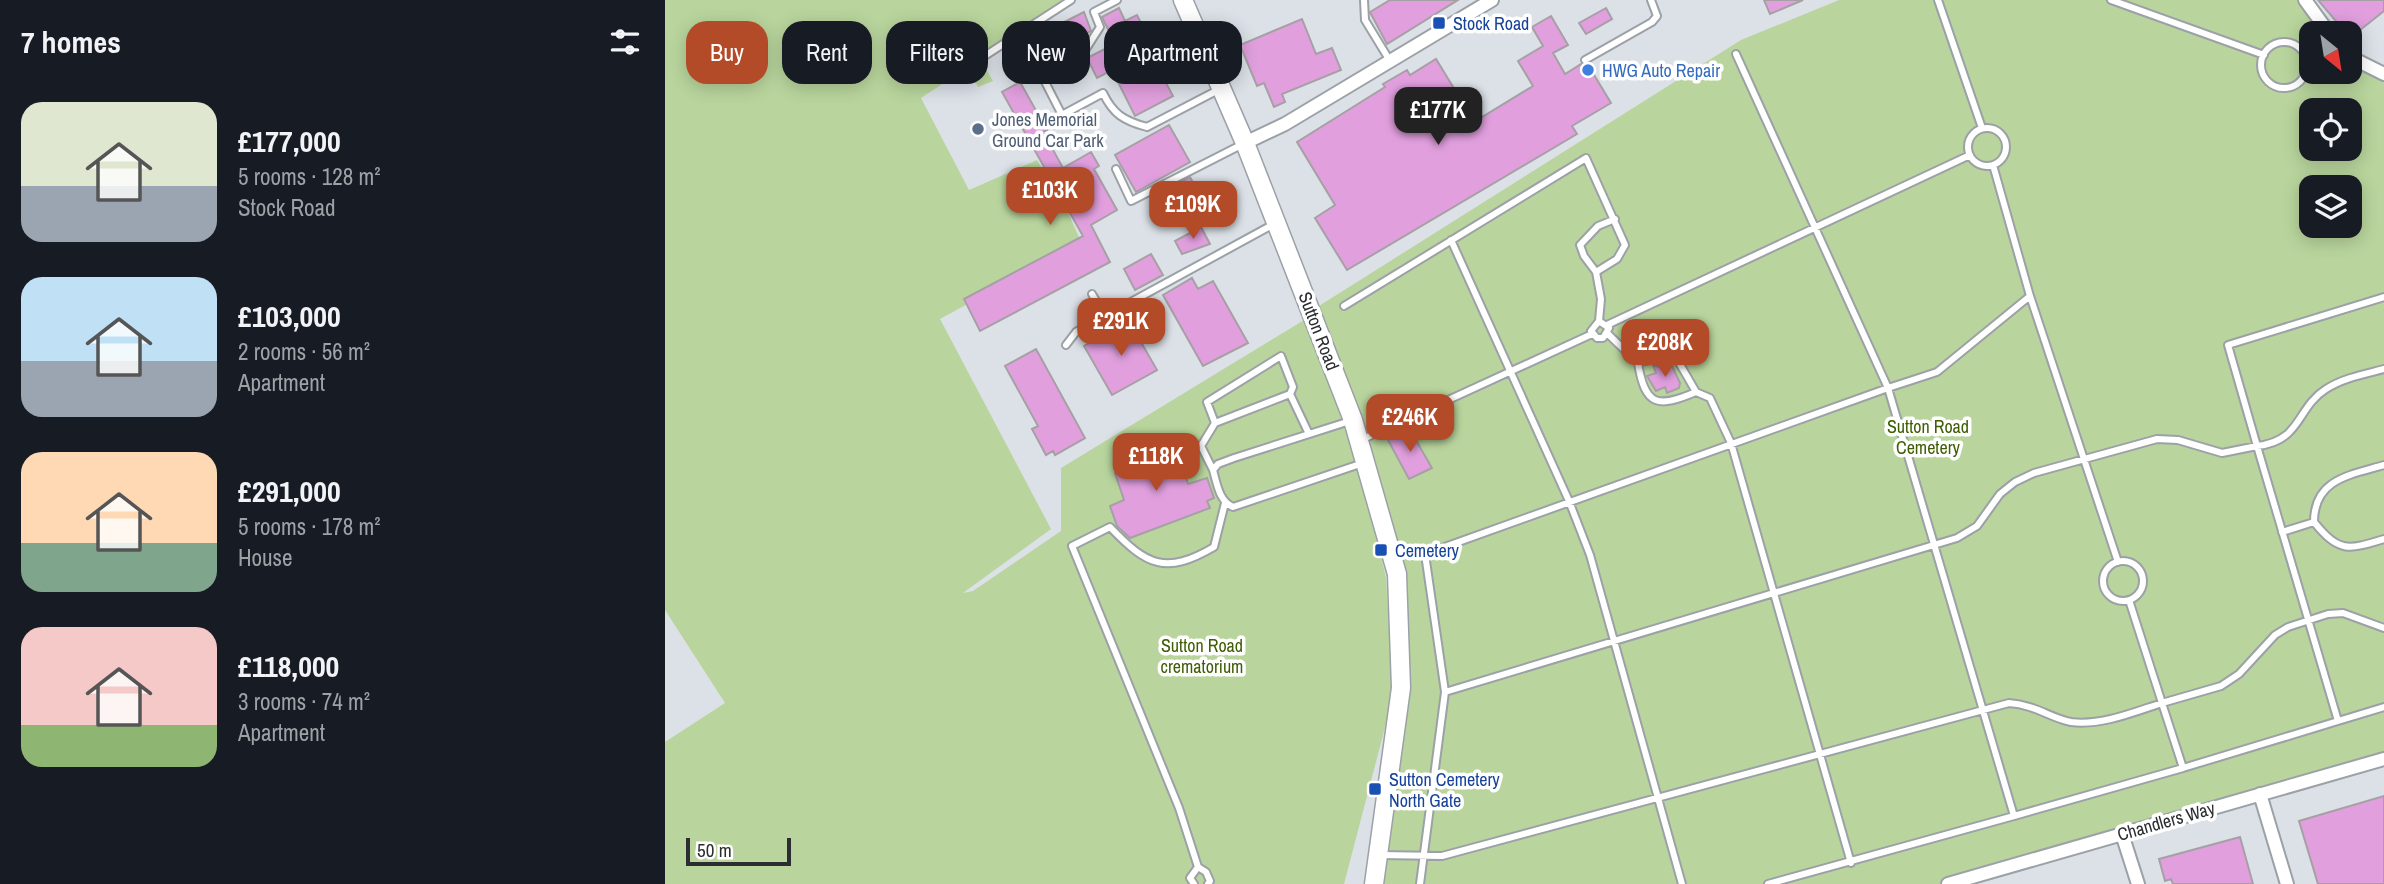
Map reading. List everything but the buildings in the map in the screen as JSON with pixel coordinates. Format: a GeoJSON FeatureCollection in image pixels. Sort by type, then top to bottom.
{"type":"FeatureCollection","features":[{"type":"Feature","properties":{"kind":"street","name":"Sutton Road"},"geometry":{"type":"LineString","coordinates":[[1184,0],[1245,143],[1353,420],[1397,575],[1401,675],[1374,884]]}},
{"type":"Feature","properties":{"kind":"street"},"geometry":{"type":"LineString","coordinates":[[1245,143],[1285,124],[1492,0]]}},
{"type":"Feature","properties":{"kind":"street"},"geometry":{"type":"LineString","coordinates":[[2305,0],[2320,21]]}},
{"type":"Feature","properties":{"kind":"street"},"geometry":{"type":"LineString","coordinates":[[2363,64],[2384,74]]}},
{"type":"Feature","properties":{"kind":"street","name":"Chandlers Way"},"geometry":{"type":"LineString","coordinates":[[1948,884],[2384,758]]}},
{"type":"Feature","properties":{"kind":"street"},"geometry":{"type":"LineString","coordinates":[[2260,794],[2287,884]]}},
{"type":"Feature","properties":{"kind":"street"},"geometry":{"type":"LineString","coordinates":[[2122,834],[2138,884]]}},
{"type":"Feature","properties":{"kind":"lane"},"geometry":{"type":"LineString","coordinates":[[988,54],[1071,0]]}},
{"type":"Feature","properties":{"kind":"lane"},"geometry":{"type":"LineString","coordinates":[[1117,0],[1094,12],[1100,27],[1084,52],[1041,74],[1062,115],[1103,93],[1111,110],[1125,121],[1147,127],[1221,89]]}},
{"type":"Feature","properties":{"kind":"lane"},"geometry":{"type":"LineString","coordinates":[[1364,0],[1365,20],[1390,61]]}},
{"type":"Feature","properties":{"kind":"lane"},"geometry":{"type":"LineString","coordinates":[[1585,60],[1652,22],[1657,16],[1651,0]]}},
{"type":"Feature","properties":{"kind":"lane"},"geometry":{"type":"LineString","coordinates":[[1938,0],[1982,128]]}},
{"type":"Feature","properties":{"kind":"lane"},"geometry":{"type":"LineString","coordinates":[[2111,0],[2263,55]]}},
{"type":"Feature","properties":{"kind":"lane"},"geometry":{"type":"LineString","coordinates":[[2279,43],[2292,43],[2299,47],[2307,60],[2304,76],[2291,87],[2272,85],[2262,73],[2263,55],[2279,43]]}},
{"type":"Feature","properties":{"kind":"lane"},"geometry":{"type":"LineString","coordinates":[[1737,54],[1813,228],[1888,388],[2014,816]]}},
{"type":"Feature","properties":{"kind":"lane"},"geometry":{"type":"LineString","coordinates":[[1982,128],[1997,130],[2005,139],[2005,154],[1993,165],[1983,166],[1970,155],[1969,139],[1982,128]]}},
{"type":"Feature","properties":{"kind":"lane"},"geometry":{"type":"LineString","coordinates":[[1116,169],[1131,201],[1245,143]]}},
{"type":"Feature","properties":{"kind":"lane"},"geometry":{"type":"LineString","coordinates":[[1598,321],[1607,325],[1970,155]]}},
{"type":"Feature","properties":{"kind":"lane"},"geometry":{"type":"LineString","coordinates":[[1344,306],[1586,158],[1625,245],[1617,260],[1596,272]]}},
{"type":"Feature","properties":{"kind":"lane"},"geometry":{"type":"LineString","coordinates":[[1993,165],[2030,296],[2086,458],[2118,562]]}},
{"type":"Feature","properties":{"kind":"lane"},"geometry":{"type":"LineString","coordinates":[[1592,334],[1592,327],[1598,321],[1601,299],[1596,272],[1584,256],[1580,245],[1598,226],[1615,219]]}},
{"type":"Feature","properties":{"kind":"lane"},"geometry":{"type":"LineString","coordinates":[[1066,345],[1071,335],[1275,223]]}},
{"type":"Feature","properties":{"kind":"lane"},"geometry":{"type":"LineString","coordinates":[[1451,240],[1569,501],[1590,555],[1682,884]]}},
{"type":"Feature","properties":{"kind":"lane"},"geometry":{"type":"LineString","coordinates":[[1092,294],[1105,316]]}},
{"type":"Feature","properties":{"kind":"lane"},"geometry":{"type":"LineString","coordinates":[[1420,884],[1445,692],[1425,554],[1937,372],[2030,296]]}},
{"type":"Feature","properties":{"kind":"lane"},"geometry":{"type":"LineString","coordinates":[[2338,721],[2228,345],[2384,297]]}},
{"type":"Feature","properties":{"kind":"lane"},"geometry":{"type":"LineString","coordinates":[[1607,325],[1608,334],[1638,363],[1641,382],[1652,399],[1658,403],[1667,403],[1696,392]]}},
{"type":"Feature","properties":{"kind":"lane"},"geometry":{"type":"LineString","coordinates":[[1592,334],[1600,339],[1608,334]]}},
{"type":"Feature","properties":{"kind":"lane"},"geometry":{"type":"LineString","coordinates":[[1359,441],[1592,334]]}},
{"type":"Feature","properties":{"kind":"lane"},"geometry":{"type":"LineString","coordinates":[[1207,884],[1210,881],[1206,872],[1198,867],[1179,807],[1072,546],[1110,527],[1131,550],[1156,565],[1187,563],[1214,547],[1225,503],[1201,446],[1215,423],[1290,394],[1293,387],[1281,356],[1207,402],[1215,423]]}},
{"type":"Feature","properties":{"kind":"lane"},"geometry":{"type":"LineString","coordinates":[[1638,363],[1663,357],[1677,359],[1696,392],[1710,398],[1731,443],[1851,863]]}},
{"type":"Feature","properties":{"kind":"lane"},"geometry":{"type":"LineString","coordinates":[[1445,692],[1957,538],[1977,526],[2000,494],[2015,482],[2034,473],[2157,439],[2178,440],[2222,453],[2269,444],[2292,431],[2317,396],[2327,388],[2384,369]]}},
{"type":"Feature","properties":{"kind":"lane"},"geometry":{"type":"LineString","coordinates":[[1290,394],[1310,434]]}},
{"type":"Feature","properties":{"kind":"lane"},"geometry":{"type":"LineString","coordinates":[[1213,470],[1218,464],[1353,420]]}},
{"type":"Feature","properties":{"kind":"lane"},"geometry":{"type":"LineString","coordinates":[[1225,503],[1233,506],[1247,503],[1365,462]]}},
{"type":"Feature","properties":{"kind":"lane"},"geometry":{"type":"LineString","coordinates":[[2314,522],[2317,502],[2328,485],[2384,465]]}},
{"type":"Feature","properties":{"kind":"lane"},"geometry":{"type":"LineString","coordinates":[[2282,532],[2314,522]]}},
{"type":"Feature","properties":{"kind":"lane"},"geometry":{"type":"LineString","coordinates":[[2314,522],[2336,545],[2346,548],[2384,539]]}},
{"type":"Feature","properties":{"kind":"lane"},"geometry":{"type":"LineString","coordinates":[[2118,562],[2134,565],[2141,574],[2140,591],[2129,600],[2111,598],[2103,584],[2106,569],[2118,562]]}},
{"type":"Feature","properties":{"kind":"lane"},"geometry":{"type":"LineString","coordinates":[[2129,600],[2183,768]]}},
{"type":"Feature","properties":{"kind":"lane"},"geometry":{"type":"LineString","coordinates":[[1378,855],[1443,856],[1656,796],[1822,755],[2010,703],[2030,705],[2070,722],[2091,722],[2221,686],[2239,674],[2275,635],[2308,621],[2343,613],[2384,628]]}},
{"type":"Feature","properties":{"kind":"lane"},"geometry":{"type":"LineString","coordinates":[[1768,884],[1851,863],[2183,768],[2384,707]]}},
{"type":"Feature","properties":{"kind":"lane"},"geometry":{"type":"LineString","coordinates":[[1194,884],[1190,878],[1198,867]]}},
{"type":"Feature","properties":{"kind":"green space","name":"Sutton Road crematorium"},"geometry":{"type":"Polygon","coordinates":[[[665,0],[1071,0],[1040,21],[1002,21],[1002,46],[988,55],[988,21],[886,21],[886,84],[942,84],[921,98],[969,190],[1037,160],[1057,196],[1060,194],[1081,242],[940,319],[1051,529],[963,593],[973,591],[1061,531],[1061,468],[1309,317],[1365,493],[1386,577],[1393,697],[1344,884],[665,884],[665,742],[725,703],[665,610],[665,0]]]}},
{"type":"Feature","properties":{"kind":"green space","name":"Sutton Road Cemetery"},"geometry":{"type":"Polygon","coordinates":[[[1839,0],[2305,0],[2320,21],[2299,21],[2299,84],[2363,84],[2363,64],[2384,74],[2384,759],[1948,884],[1374,884],[1401,688],[1397,574],[1311,311],[1741,40],[1839,0]]]}},
{"type":"Feature","properties":{"kind":"place","name":"Stock Road"},"geometry":{"type":"Point","coordinates":[1439,23]}},
{"type":"Feature","properties":{"kind":"place","name":"HWG Auto Repair"},"geometry":{"type":"Point","coordinates":[1588,70]}},
{"type":"Feature","properties":{"kind":"place","name":"Jones Memorial Ground Car Park"},"geometry":{"type":"Point","coordinates":[978,129]}},
{"type":"Feature","properties":{"kind":"place","name":"Cemetery"},"geometry":{"type":"Point","coordinates":[1381,550]}},
{"type":"Feature","properties":{"kind":"place","name":"Sutton Cemetery North Gate"},"geometry":{"type":"Point","coordinates":[1375,789]}}]}
